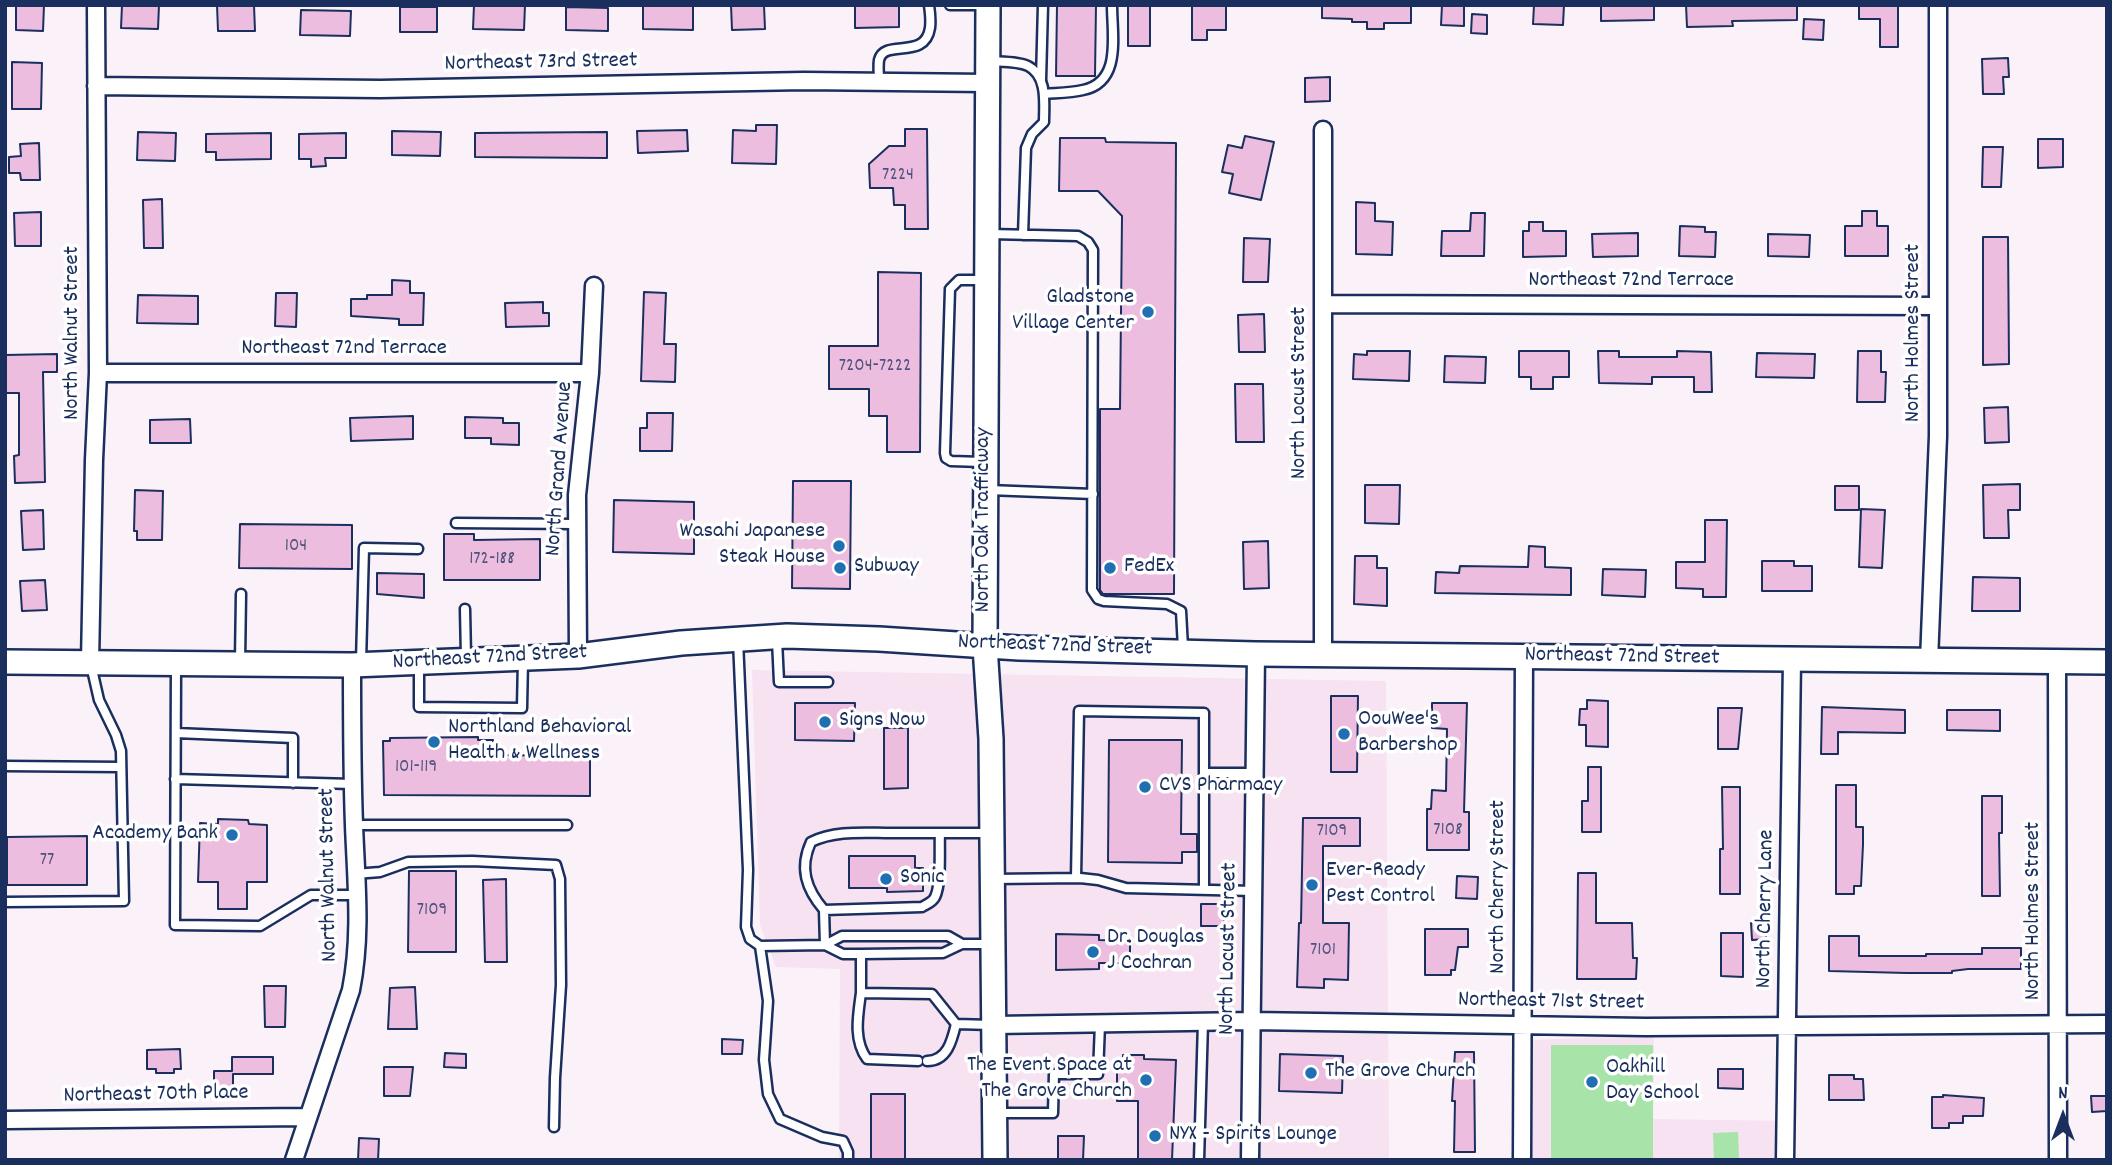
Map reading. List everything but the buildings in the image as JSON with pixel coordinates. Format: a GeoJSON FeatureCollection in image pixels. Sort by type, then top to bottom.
{"type":"FeatureCollection","features":[{"type":"Feature","properties":{"kind":"main road","name":"North Oak Trafficway"},"geometry":{"type":"LineString","coordinates":[[985,5],[985,646],[993,833],[995,1160]]}},
{"type":"Feature","properties":{"kind":"main road","name":"Northeast 72nd Street"},"geometry":{"type":"LineString","coordinates":[[5,662],[356,665],[578,656],[681,643],[777,637],[1323,656],[2107,662]]}},
{"type":"Feature","properties":{"kind":"street","name":"North Walnut Street"},"geometry":{"type":"LineString","coordinates":[[90,662],[98,373],[96,5]]}},
{"type":"Feature","properties":{"kind":"street","name":"North Holmes Street"},"geometry":{"type":"LineString","coordinates":[[1929,662],[1938,436],[1938,5]]}},
{"type":"Feature","properties":{"kind":"street","name":"Northeast 73rd Street"},"geometry":{"type":"LineString","coordinates":[[96,86],[380,89],[879,82],[987,72]]}},
{"type":"Feature","properties":{"kind":"street","name":"North Locust Street"},"geometry":{"type":"LineString","coordinates":[[1323,130],[1323,656]]}},
{"type":"Feature","properties":{"kind":"street","name":"North Grand Avenue"},"geometry":{"type":"LineString","coordinates":[[578,656],[577,495],[590,373],[594,286]]}},
{"type":"Feature","properties":{"kind":"street","name":"Northeast 72nd Terrace"},"geometry":{"type":"LineString","coordinates":[[1324,304],[1938,306]]}},
{"type":"Feature","properties":{"kind":"street","name":"Northeast 72nd Terrace"},"geometry":{"type":"LineString","coordinates":[[98,373],[590,373]]}},
{"type":"Feature","properties":{"kind":"street","name":"North Locust Street"},"geometry":{"type":"LineString","coordinates":[[1250,1160],[1256,654]]}},
{"type":"Feature","properties":{"kind":"street","name":"North Cherry Street"},"geometry":{"type":"LineString","coordinates":[[1522,1160],[1524,656]]}},
{"type":"Feature","properties":{"kind":"street","name":"North Cherry Lane"},"geometry":{"type":"LineString","coordinates":[[1785,1160],[1792,660]]}},
{"type":"Feature","properties":{"kind":"street","name":"North Holmes Street"},"geometry":{"type":"LineString","coordinates":[[2057,662],[2058,1160]]}},
{"type":"Feature","properties":{"kind":"street","name":"North Walnut Street"},"geometry":{"type":"LineString","coordinates":[[294,1160],[306,1117],[351,990],[358,945],[352,784],[356,665]]}},
{"type":"Feature","properties":{"kind":"street","name":"Northeast 71st Street"},"geometry":{"type":"LineString","coordinates":[[995,1025],[1251,1021],[1788,1027],[2107,1024]]}},
{"type":"Feature","properties":{"kind":"street","name":"Northeast 70th Place"},"geometry":{"type":"LineString","coordinates":[[5,1120],[306,1117]]}},
{"type":"Feature","properties":{"kind":"lane"},"geometry":{"type":"LineString","coordinates":[[879,82],[879,58],[882,54],[890,50],[920,46],[925,41],[930,29],[929,5]]}},
{"type":"Feature","properties":{"kind":"lane"},"geometry":{"type":"LineString","coordinates":[[950,5],[985,5]]}},
{"type":"Feature","properties":{"kind":"lane"},"geometry":{"type":"LineString","coordinates":[[1023,235],[1026,148],[1032,134],[1044,122],[1045,94],[1041,80],[1043,5]]}},
{"type":"Feature","properties":{"kind":"lane"},"geometry":{"type":"LineString","coordinates":[[1045,94],[1083,90],[1098,85],[1108,75],[1112,62],[1112,5]]}},
{"type":"Feature","properties":{"kind":"lane"},"geometry":{"type":"LineString","coordinates":[[987,72],[1028,66],[1041,80]]}},
{"type":"Feature","properties":{"kind":"lane"},"geometry":{"type":"LineString","coordinates":[[986,234],[1078,236],[1088,242],[1093,250],[1092,590],[1098,599],[1104,601],[1167,604],[1177,608],[1181,611],[1183,651]]}},
{"type":"Feature","properties":{"kind":"lane"},"geometry":{"type":"LineString","coordinates":[[985,462],[951,461],[946,458],[945,453],[950,289],[959,280],[986,280]]}},
{"type":"Feature","properties":{"kind":"lane"},"geometry":{"type":"LineString","coordinates":[[985,490],[1093,494]]}},
{"type":"Feature","properties":{"kind":"lane"},"geometry":{"type":"LineString","coordinates":[[456,523],[577,524]]}},
{"type":"Feature","properties":{"kind":"lane"},"geometry":{"type":"LineString","coordinates":[[356,665],[364,548],[418,549]]}},
{"type":"Feature","properties":{"kind":"lane"},"geometry":{"type":"LineString","coordinates":[[240,664],[241,594]]}},
{"type":"Feature","properties":{"kind":"lane"},"geometry":{"type":"LineString","coordinates":[[465,609],[466,660]]}},
{"type":"Feature","properties":{"kind":"lane"},"geometry":{"type":"LineString","coordinates":[[777,637],[779,682],[828,682]]}},
{"type":"Feature","properties":{"kind":"lane"},"geometry":{"type":"LineString","coordinates":[[738,639],[748,870],[746,927],[750,939],[760,946],[825,945],[842,936],[948,936],[962,944]]}},
{"type":"Feature","properties":{"kind":"lane"},"geometry":{"type":"LineString","coordinates":[[419,662],[419,707],[522,709],[523,658]]}},
{"type":"Feature","properties":{"kind":"lane"},"geometry":{"type":"LineString","coordinates":[[5,902],[124,901],[121,751],[99,701],[90,662]]}},
{"type":"Feature","properties":{"kind":"lane"},"geometry":{"type":"LineString","coordinates":[[176,663],[175,925],[260,926],[312,895],[356,895]]}},
{"type":"Feature","properties":{"kind":"lane"},"geometry":{"type":"LineString","coordinates":[[1076,878],[1079,711],[1204,713],[1204,890]]}},
{"type":"Feature","properties":{"kind":"lane"},"geometry":{"type":"LineString","coordinates":[[176,733],[293,738],[293,783]]}},
{"type":"Feature","properties":{"kind":"lane"},"geometry":{"type":"LineString","coordinates":[[5,766],[121,766]]}},
{"type":"Feature","properties":{"kind":"lane"},"geometry":{"type":"LineString","coordinates":[[1204,772],[1254,773]]}},
{"type":"Feature","properties":{"kind":"lane"},"geometry":{"type":"LineString","coordinates":[[175,779],[352,784]]}},
{"type":"Feature","properties":{"kind":"lane"},"geometry":{"type":"LineString","coordinates":[[354,825],[567,825]]}},
{"type":"Feature","properties":{"kind":"lane"},"geometry":{"type":"LineString","coordinates":[[825,945],[824,910],[812,896],[805,879],[805,855],[811,842],[824,835],[849,833],[993,833]]}},
{"type":"Feature","properties":{"kind":"lane"},"geometry":{"type":"LineString","coordinates":[[824,910],[930,904],[937,887],[940,833]]}},
{"type":"Feature","properties":{"kind":"lane"},"geometry":{"type":"LineString","coordinates":[[355,874],[380,872],[408,862],[472,861],[556,865],[560,879],[562,973],[554,1128]]}},
{"type":"Feature","properties":{"kind":"lane"},"geometry":{"type":"LineString","coordinates":[[993,878],[1076,878],[1098,880],[1126,888],[1254,891]]}},
{"type":"Feature","properties":{"kind":"lane"},"geometry":{"type":"LineString","coordinates":[[825,945],[843,954],[943,953],[962,944],[994,945]]}},
{"type":"Feature","properties":{"kind":"lane"},"geometry":{"type":"LineString","coordinates":[[760,946],[768,1001],[765,1060],[768,1094],[780,1119],[822,1137],[843,1141],[848,1160]]}},
{"type":"Feature","properties":{"kind":"lane"},"geometry":{"type":"LineString","coordinates":[[861,954],[858,1037],[861,1051],[867,1059],[938,1060],[953,1040],[956,1024],[932,994],[861,993]]}},
{"type":"Feature","properties":{"kind":"lane"},"geometry":{"type":"LineString","coordinates":[[1199,1160],[1203,1022]]}},
{"type":"Feature","properties":{"kind":"lane"},"geometry":{"type":"LineString","coordinates":[[956,1024],[995,1025]]}},
{"type":"Feature","properties":{"kind":"lane"},"geometry":{"type":"LineString","coordinates":[[995,1113],[1053,1113],[1054,1074],[1098,1074],[1100,1024]]}},
{"type":"Feature","properties":{"kind":"shaded area"},"geometry":{"type":"Polygon","coordinates":[[[752,670],[1386,681],[1389,1160],[839,1160],[840,969],[776,967],[760,925],[752,670]]]}},
{"type":"Feature","properties":{"kind":"shaded area","name":"Oakhill Day School"},"geometry":{"type":"Polygon","coordinates":[[[1654,1035],[1653,1119],[1791,1121],[1791,1160],[1531,1160],[1532,1040],[1654,1035]]]}},
{"type":"Feature","properties":{"kind":"green space"},"geometry":{"type":"Polygon","coordinates":[[[1551,1045],[1653,1045],[1653,1160],[1551,1160],[1551,1045]]]}},
{"type":"Feature","properties":{"kind":"green space"},"geometry":{"type":"Polygon","coordinates":[[[1738,1132],[1739,1159],[1714,1160],[1713,1133],[1738,1132]]]}},
{"type":"Feature","properties":{"kind":"place","name":"Gladstone Village Center"},"geometry":{"type":"Point","coordinates":[1148,312]}},
{"type":"Feature","properties":{"kind":"place","name":"Wasahi Japanese Steak House"},"geometry":{"type":"Point","coordinates":[839,546]}},
{"type":"Feature","properties":{"kind":"place","name":"Subway"},"geometry":{"type":"Point","coordinates":[840,568]}},
{"type":"Feature","properties":{"kind":"place","name":"FedEx"},"geometry":{"type":"Point","coordinates":[1110,568]}},
{"type":"Feature","properties":{"kind":"place","name":"Signs Now"},"geometry":{"type":"Point","coordinates":[825,722]}},
{"type":"Feature","properties":{"kind":"place","name":"OouWee's Barbershop"},"geometry":{"type":"Point","coordinates":[1344,734]}},
{"type":"Feature","properties":{"kind":"place","name":"Northland Behavioral Health & Wellness"},"geometry":{"type":"Point","coordinates":[434,742]}},
{"type":"Feature","properties":{"kind":"place","name":"CVS Pharmacy"},"geometry":{"type":"Point","coordinates":[1145,787]}},
{"type":"Feature","properties":{"kind":"place","name":"Academy Bank"},"geometry":{"type":"Point","coordinates":[232,835]}},
{"type":"Feature","properties":{"kind":"place","name":"Sonic"},"geometry":{"type":"Point","coordinates":[886,879]}},
{"type":"Feature","properties":{"kind":"place","name":"Ever-Ready Pest Control"},"geometry":{"type":"Point","coordinates":[1312,885]}},
{"type":"Feature","properties":{"kind":"place","name":"Dr. Douglas J Cochran"},"geometry":{"type":"Point","coordinates":[1093,952]}},
{"type":"Feature","properties":{"kind":"place","name":"The Grove Church"},"geometry":{"type":"Point","coordinates":[1311,1073]}},
{"type":"Feature","properties":{"kind":"place","name":"The Event Space at The Grove Church"},"geometry":{"type":"Point","coordinates":[1146,1080]}},
{"type":"Feature","properties":{"kind":"place","name":"Oakhill Day School"},"geometry":{"type":"Point","coordinates":[1592,1082]}},
{"type":"Feature","properties":{"kind":"place","name":"NYX - Spirits Lounge"},"geometry":{"type":"Point","coordinates":[1155,1136]}}]}
